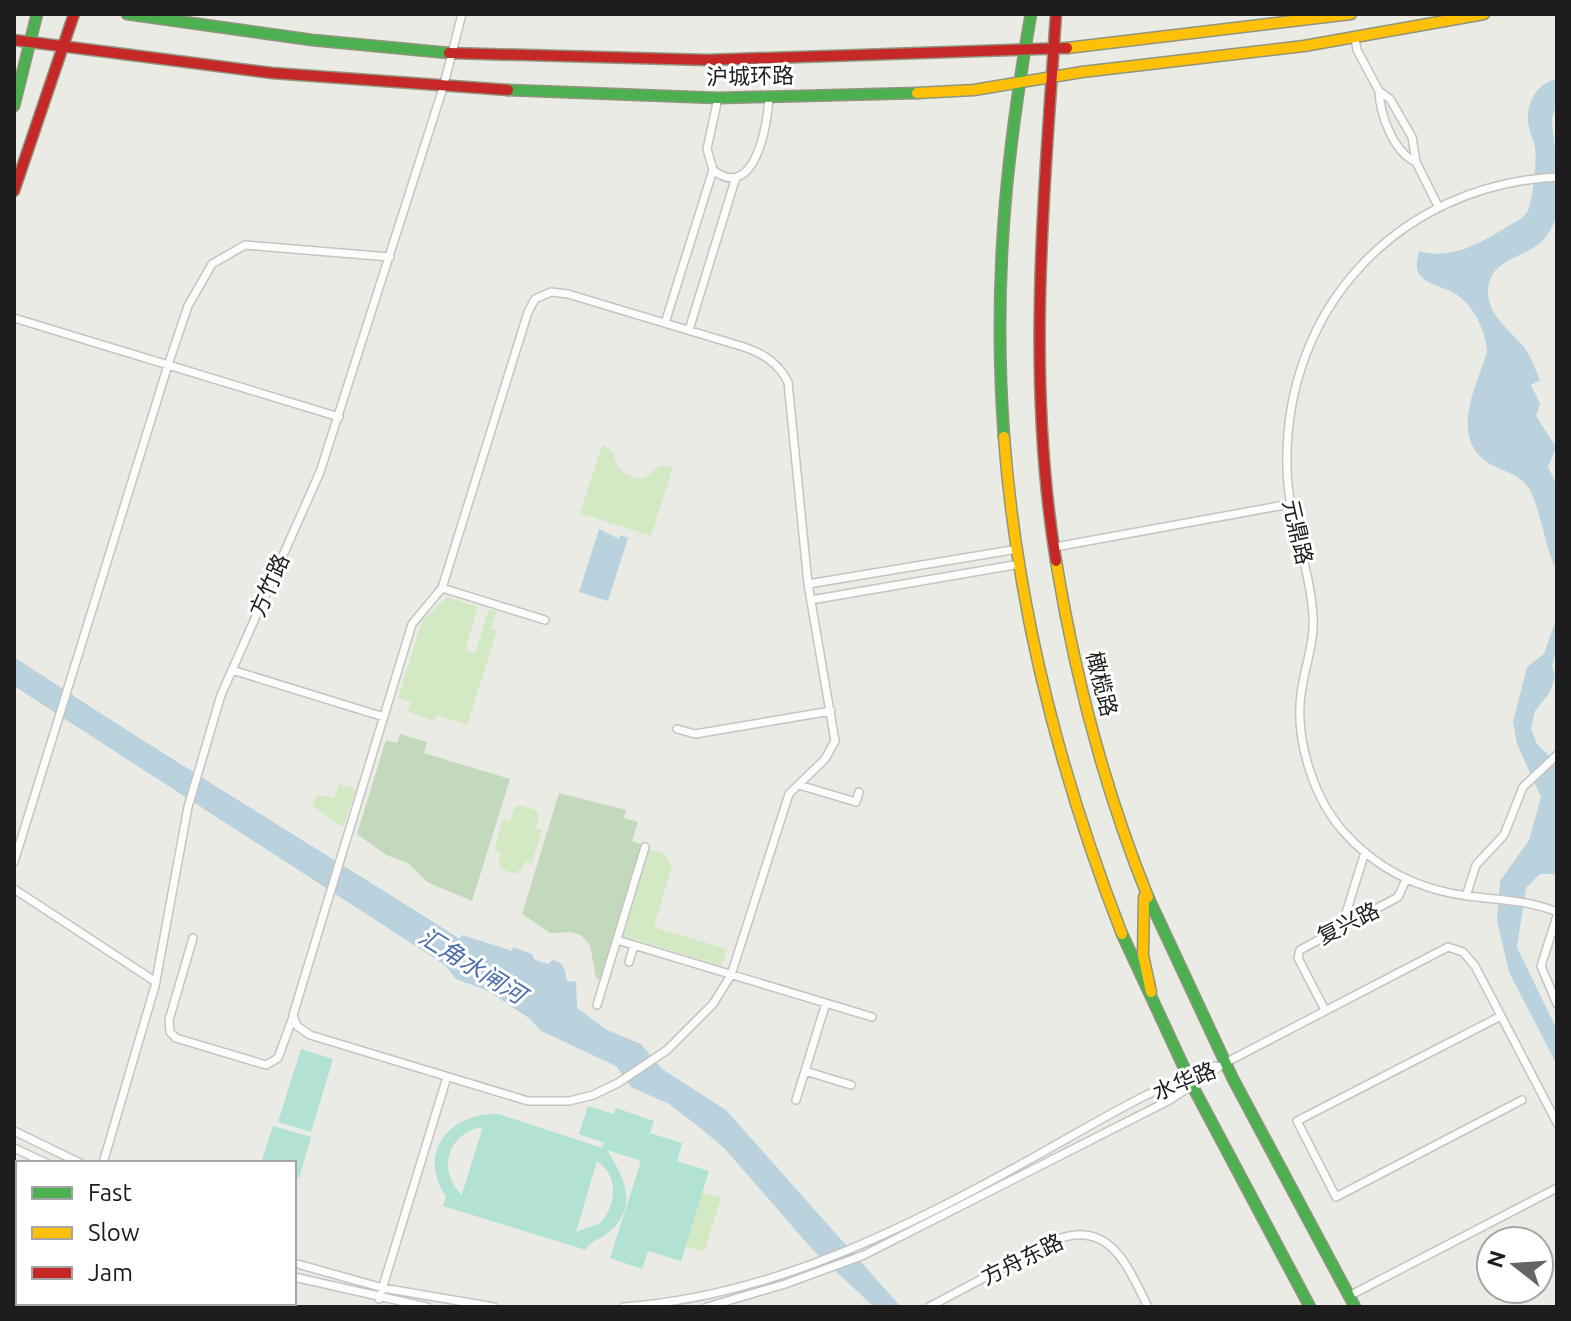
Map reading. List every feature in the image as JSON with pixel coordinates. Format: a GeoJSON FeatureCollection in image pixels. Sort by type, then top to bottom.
{"type":"FeatureCollection","features":[{"type":"Feature","properties":{"kind":"main road"},"geometry":{"type":"LineString","coordinates":[[14,106],[37,14]]}},
{"type":"Feature","properties":{"kind":"main road"},"geometry":{"type":"LineString","coordinates":[[14,191],[74,14]]}},
{"type":"Feature","properties":{"kind":"main road","name":"沪城环路"},"geometry":{"type":"LineString","coordinates":[[127,14],[312,40],[451,53],[707,60],[1054,48],[1198,36],[1351,14]]}},
{"type":"Feature","properties":{"kind":"main road"},"geometry":{"type":"LineString","coordinates":[[1031,14],[1015,84],[1003,192],[999,326],[1007,466],[1020,564],[1048,709],[1072,794],[1115,919],[1156,1013],[1310,1307]]}},
{"type":"Feature","properties":{"kind":"main road","name":"橄榄路"},"geometry":{"type":"LineString","coordinates":[[1056,14],[1037,324],[1044,451],[1055,547],[1082,692],[1125,839],[1144,887],[1225,1063],[1352,1302]]}},
{"type":"Feature","properties":{"kind":"main road","name":"沪城环路"},"geometry":{"type":"LineString","coordinates":[[14,40],[272,73],[443,88],[718,98],[874,96],[974,90],[1355,38],[1484,14]]}},
{"type":"Feature","properties":{"kind":"main road"},"geometry":{"type":"LineString","coordinates":[[1144,887],[1146,919],[1143,955],[1156,1013]]}},
{"type":"Feature","properties":{"kind":"street","name":"方竹路"},"geometry":{"type":"LineString","coordinates":[[104,1161],[156,982],[188,807],[198,769],[232,670],[320,472],[443,88],[462,14]]}},
{"type":"Feature","properties":{"kind":"street"},"geometry":{"type":"LineString","coordinates":[[1355,38],[1357,50],[1379,91],[1399,113],[1412,137],[1416,162],[1438,206]]}},
{"type":"Feature","properties":{"kind":"street"},"geometry":{"type":"LineString","coordinates":[[1379,91],[1385,120],[1403,151],[1416,162]]}},
{"type":"Feature","properties":{"kind":"street"},"geometry":{"type":"LineString","coordinates":[[713,170],[724,177],[736,177],[749,170],[756,160],[769,112],[769,96]]}},
{"type":"Feature","properties":{"kind":"street"},"geometry":{"type":"LineString","coordinates":[[665,323],[713,170],[707,149],[718,98]]}},
{"type":"Feature","properties":{"kind":"street"},"geometry":{"type":"LineString","coordinates":[[689,330],[736,177]]}},
{"type":"Feature","properties":{"kind":"street","name":"元鼎路"},"geometry":{"type":"LineString","coordinates":[[1557,177],[1509,182],[1438,206],[1411,221],[1362,263],[1319,324],[1301,364],[1288,418],[1290,504],[1308,577],[1314,620],[1300,706],[1304,743],[1322,798],[1341,829],[1365,852],[1406,880],[1466,896],[1527,902],[1557,914]]}},
{"type":"Feature","properties":{"kind":"street"},"geometry":{"type":"LineString","coordinates":[[14,862],[168,365],[188,306],[212,264],[245,245],[390,257]]}},
{"type":"Feature","properties":{"kind":"street"},"geometry":{"type":"LineString","coordinates":[[193,938],[169,1020],[170,1032],[176,1038],[266,1065],[278,1058],[414,618],[442,588],[528,312],[535,299],[559,292],[758,352],[777,366],[788,382],[808,584],[835,741],[832,749],[789,794],[731,975],[713,1004],[693,1027],[618,1083],[593,1095],[541,1102],[304,1033],[293,1015]]}},
{"type":"Feature","properties":{"kind":"street"},"geometry":{"type":"LineString","coordinates":[[14,318],[339,417]]}},
{"type":"Feature","properties":{"kind":"street"},"geometry":{"type":"LineString","coordinates":[[1055,547],[1290,504]]}},
{"type":"Feature","properties":{"kind":"street"},"geometry":{"type":"LineString","coordinates":[[808,584],[1018,549]]}},
{"type":"Feature","properties":{"kind":"street"},"geometry":{"type":"LineString","coordinates":[[811,600],[1020,564]]}},
{"type":"Feature","properties":{"kind":"street"},"geometry":{"type":"LineString","coordinates":[[865,575],[867,590]]}},
{"type":"Feature","properties":{"kind":"street"},"geometry":{"type":"LineString","coordinates":[[442,588],[545,620]]}},
{"type":"Feature","properties":{"kind":"street"},"geometry":{"type":"LineString","coordinates":[[232,670],[384,717]]}},
{"type":"Feature","properties":{"kind":"street"},"geometry":{"type":"LineString","coordinates":[[677,729],[695,734],[831,711]]}},
{"type":"Feature","properties":{"kind":"street"},"geometry":{"type":"LineString","coordinates":[[1466,896],[1476,865],[1504,835],[1523,787],[1555,756]]}},
{"type":"Feature","properties":{"kind":"street"},"geometry":{"type":"LineString","coordinates":[[799,785],[856,802],[859,792]]}},
{"type":"Feature","properties":{"kind":"street"},"geometry":{"type":"LineString","coordinates":[[597,1005],[645,847]]}},
{"type":"Feature","properties":{"kind":"street"},"geometry":{"type":"LineString","coordinates":[[1342,926],[1365,852]]}},
{"type":"Feature","properties":{"kind":"street","name":"复兴路"},"geometry":{"type":"LineString","coordinates":[[1325,1010],[1298,954],[1304,946],[1398,897],[1406,880]]}},
{"type":"Feature","properties":{"kind":"street"},"geometry":{"type":"LineString","coordinates":[[14,889],[156,982]]}},
{"type":"Feature","properties":{"kind":"street"},"geometry":{"type":"LineString","coordinates":[[1557,914],[1541,966],[1557,1004]]}},
{"type":"Feature","properties":{"kind":"street"},"geometry":{"type":"LineString","coordinates":[[617,940],[872,1017]]}},
{"type":"Feature","properties":{"kind":"street"},"geometry":{"type":"LineString","coordinates":[[629,962],[634,945]]}},
{"type":"Feature","properties":{"kind":"street","name":"水华路"},"geometry":{"type":"LineString","coordinates":[[707,1307],[719,1306],[824,1266],[1448,947],[1457,948],[1468,957],[1501,1016]]}},
{"type":"Feature","properties":{"kind":"street"},"geometry":{"type":"LineString","coordinates":[[796,1100],[826,1003]]}},
{"type":"Feature","properties":{"kind":"street"},"geometry":{"type":"LineString","coordinates":[[1522,1100],[1336,1197],[1297,1121],[1501,1016],[1557,1123]]}},
{"type":"Feature","properties":{"kind":"street"},"geometry":{"type":"LineString","coordinates":[[805,1071],[851,1085]]}},
{"type":"Feature","properties":{"kind":"street"},"geometry":{"type":"LineString","coordinates":[[379,1299],[447,1077]]}},
{"type":"Feature","properties":{"kind":"street","name":"水华路"},"geometry":{"type":"LineString","coordinates":[[623,1307],[738,1288],[864,1255],[1190,1081]]}},
{"type":"Feature","properties":{"kind":"street"},"geometry":{"type":"LineString","coordinates":[[14,1131],[76,1161]]}},
{"type":"Feature","properties":{"kind":"street"},"geometry":{"type":"LineString","coordinates":[[14,1148],[42,1161]]}},
{"type":"Feature","properties":{"kind":"street"},"geometry":{"type":"LineString","coordinates":[[1352,1302],[1557,1188]]}},
{"type":"Feature","properties":{"kind":"street","name":"方舟东路"},"geometry":{"type":"LineString","coordinates":[[929,1307],[1068,1235],[1100,1237],[1125,1262],[1148,1307]]}},
{"type":"Feature","properties":{"kind":"street"},"geometry":{"type":"LineString","coordinates":[[296,1264],[383,1288],[494,1307]]}},
{"type":"Feature","properties":{"kind":"street"},"geometry":{"type":"LineString","coordinates":[[296,1278],[379,1299],[427,1307]]}},
{"type":"Feature","properties":{"kind":"green space"},"geometry":{"type":"Polygon","coordinates":[[[602,445],[613,452],[622,472],[632,476],[644,478],[660,466],[673,467],[651,536],[580,513],[602,445]]]}},
{"type":"Feature","properties":{"kind":"green space"},"geometry":{"type":"Polygon","coordinates":[[[447,597],[478,607],[465,650],[475,653],[489,609],[497,611],[491,628],[497,631],[467,725],[437,715],[435,721],[408,712],[411,702],[398,698],[422,621],[447,597]]]}},
{"type":"Feature","properties":{"kind":"green space"},"geometry":{"type":"Polygon","coordinates":[[[400,734],[427,742],[424,753],[510,779],[472,901],[427,882],[408,863],[386,855],[357,834],[386,740],[397,743],[400,734]]]}},
{"type":"Feature","properties":{"kind":"green space"},"geometry":{"type":"Polygon","coordinates":[[[339,784],[356,789],[343,827],[312,806],[317,795],[334,798],[339,784]]]}},
{"type":"Feature","properties":{"kind":"green space"},"geometry":{"type":"Polygon","coordinates":[[[559,793],[626,810],[624,818],[638,822],[632,841],[643,845],[602,980],[596,978],[590,945],[582,936],[572,932],[550,933],[522,914],[559,793]]]}},
{"type":"Feature","properties":{"kind":"green space"},"geometry":{"type":"Polygon","coordinates":[[[519,805],[536,810],[539,816],[536,828],[542,830],[532,863],[525,861],[522,871],[518,870],[517,874],[500,869],[501,852],[494,850],[503,819],[510,821],[514,808],[519,805]]]}},
{"type":"Feature","properties":{"kind":"green space"},"geometry":{"type":"Polygon","coordinates":[[[649,849],[664,854],[672,866],[654,927],[727,949],[722,966],[623,936],[649,849]]]}},
{"type":"Feature","properties":{"kind":"green space"},"geometry":{"type":"Polygon","coordinates":[[[301,1049],[333,1059],[311,1132],[278,1122],[301,1049]]]}},
{"type":"Feature","properties":{"kind":"green space"},"geometry":{"type":"Polygon","coordinates":[[[588,1106],[613,1114],[616,1108],[654,1121],[650,1133],[682,1143],[677,1161],[709,1171],[681,1261],[648,1251],[642,1269],[610,1258],[641,1161],[607,1150],[623,1182],[626,1204],[616,1225],[586,1250],[443,1206],[446,1197],[435,1165],[437,1150],[443,1138],[466,1120],[499,1114],[602,1148],[604,1143],[579,1134],[588,1106]],[[483,1127],[461,1136],[450,1154],[449,1175],[462,1195],[462,1194],[483,1127]],[[597,1161],[576,1232],[600,1223],[610,1207],[612,1182],[597,1161]]]}},
{"type":"Feature","properties":{"kind":"green space"},"geometry":{"type":"Polygon","coordinates":[[[273,1126],[311,1137],[299,1178],[296,1177],[296,1161],[262,1161],[273,1126]]]}},
{"type":"Feature","properties":{"kind":"green space"},"geometry":{"type":"Polygon","coordinates":[[[702,1192],[721,1198],[704,1252],[685,1246],[702,1192]]]}},
{"type":"Feature","properties":{"kind":"water"},"geometry":{"type":"Polygon","coordinates":[[[1557,79],[1558,101],[1552,121],[1559,199],[1552,228],[1536,246],[1501,265],[1490,280],[1488,291],[1496,315],[1531,358],[1540,380],[1531,385],[1540,404],[1536,416],[1556,447],[1548,467],[1557,486],[1557,570],[1530,490],[1517,477],[1490,464],[1477,453],[1470,441],[1468,427],[1472,396],[1487,352],[1481,327],[1473,311],[1461,298],[1427,281],[1418,272],[1417,266],[1419,251],[1447,253],[1460,250],[1498,232],[1528,211],[1533,189],[1535,147],[1528,112],[1537,91],[1549,81],[1557,79]]]}},
{"type":"Feature","properties":{"kind":"water"},"geometry":{"type":"Polygon","coordinates":[[[599,529],[619,539],[620,535],[628,538],[608,601],[579,592],[599,529]]]}},
{"type":"Feature","properties":{"kind":"water"},"geometry":{"type":"Polygon","coordinates":[[[1557,616],[1557,648],[1552,666],[1555,676],[1550,692],[1535,711],[1531,728],[1537,744],[1557,764],[1557,874],[1540,874],[1526,888],[1517,947],[1557,1030],[1557,1065],[1509,972],[1497,920],[1500,881],[1529,840],[1541,797],[1517,744],[1513,722],[1527,667],[1544,654],[1557,616]]]}},
{"type":"Feature","properties":{"kind":"water","name":"汇角水闸河"},"geometry":{"type":"Polygon","coordinates":[[[14,657],[460,939],[462,935],[512,951],[513,947],[532,954],[535,960],[548,964],[553,960],[561,964],[568,982],[576,981],[577,1008],[607,1030],[641,1044],[662,1069],[726,1110],[901,1307],[874,1307],[812,1249],[725,1149],[669,1104],[631,1087],[616,1066],[541,1031],[529,1018],[488,991],[456,979],[445,965],[14,686],[14,657]]]}},
{"type":"Feature","properties":{"kind":"traffic: fast"},"geometry":{"type":"LineString","coordinates":[[14,106],[37,14]]}},
{"type":"Feature","properties":{"kind":"traffic: fast"},"geometry":{"type":"LineString","coordinates":[[127,14],[312,40],[449,53]]}},
{"type":"Feature","properties":{"kind":"traffic: fast"},"geometry":{"type":"LineString","coordinates":[[1004,437],[1000,329],[1004,224],[1014,121],[1031,14]]}},
{"type":"Feature","properties":{"kind":"traffic: fast"},"geometry":{"type":"LineString","coordinates":[[508,90],[718,98],[917,93]]}},
{"type":"Feature","properties":{"kind":"traffic: fast"},"geometry":{"type":"LineString","coordinates":[[1148,897],[1233,1079],[1355,1307]]}},
{"type":"Feature","properties":{"kind":"traffic: fast"},"geometry":{"type":"LineString","coordinates":[[1122,934],[1194,1089],[1310,1307]]}},
{"type":"Feature","properties":{"kind":"traffic: slow"},"geometry":{"type":"LineString","coordinates":[[1067,48],[1351,14]]}},
{"type":"Feature","properties":{"kind":"traffic: slow"},"geometry":{"type":"LineString","coordinates":[[917,93],[974,90],[1082,72],[1304,46],[1484,14]]}},
{"type":"Feature","properties":{"kind":"traffic: slow"},"geometry":{"type":"LineString","coordinates":[[1004,437],[1019,565],[1044,690],[1079,813],[1122,934]]}},
{"type":"Feature","properties":{"kind":"traffic: slow"},"geometry":{"type":"LineString","coordinates":[[1056,561],[1072,647],[1093,732],[1118,815],[1148,897]]}},
{"type":"Feature","properties":{"kind":"traffic: slow"},"geometry":{"type":"LineString","coordinates":[[1144,897],[1143,955],[1151,992]]}},
{"type":"Feature","properties":{"kind":"traffic: jam"},"geometry":{"type":"LineString","coordinates":[[14,191],[74,14]]}},
{"type":"Feature","properties":{"kind":"traffic: jam"},"geometry":{"type":"LineString","coordinates":[[1056,14],[1040,288],[1042,424],[1056,561]]}},
{"type":"Feature","properties":{"kind":"traffic: jam"},"geometry":{"type":"LineString","coordinates":[[14,40],[272,73],[508,90]]}},
{"type":"Feature","properties":{"kind":"traffic: jam"},"geometry":{"type":"LineString","coordinates":[[449,53],[707,60],[1067,48]]}}]}
